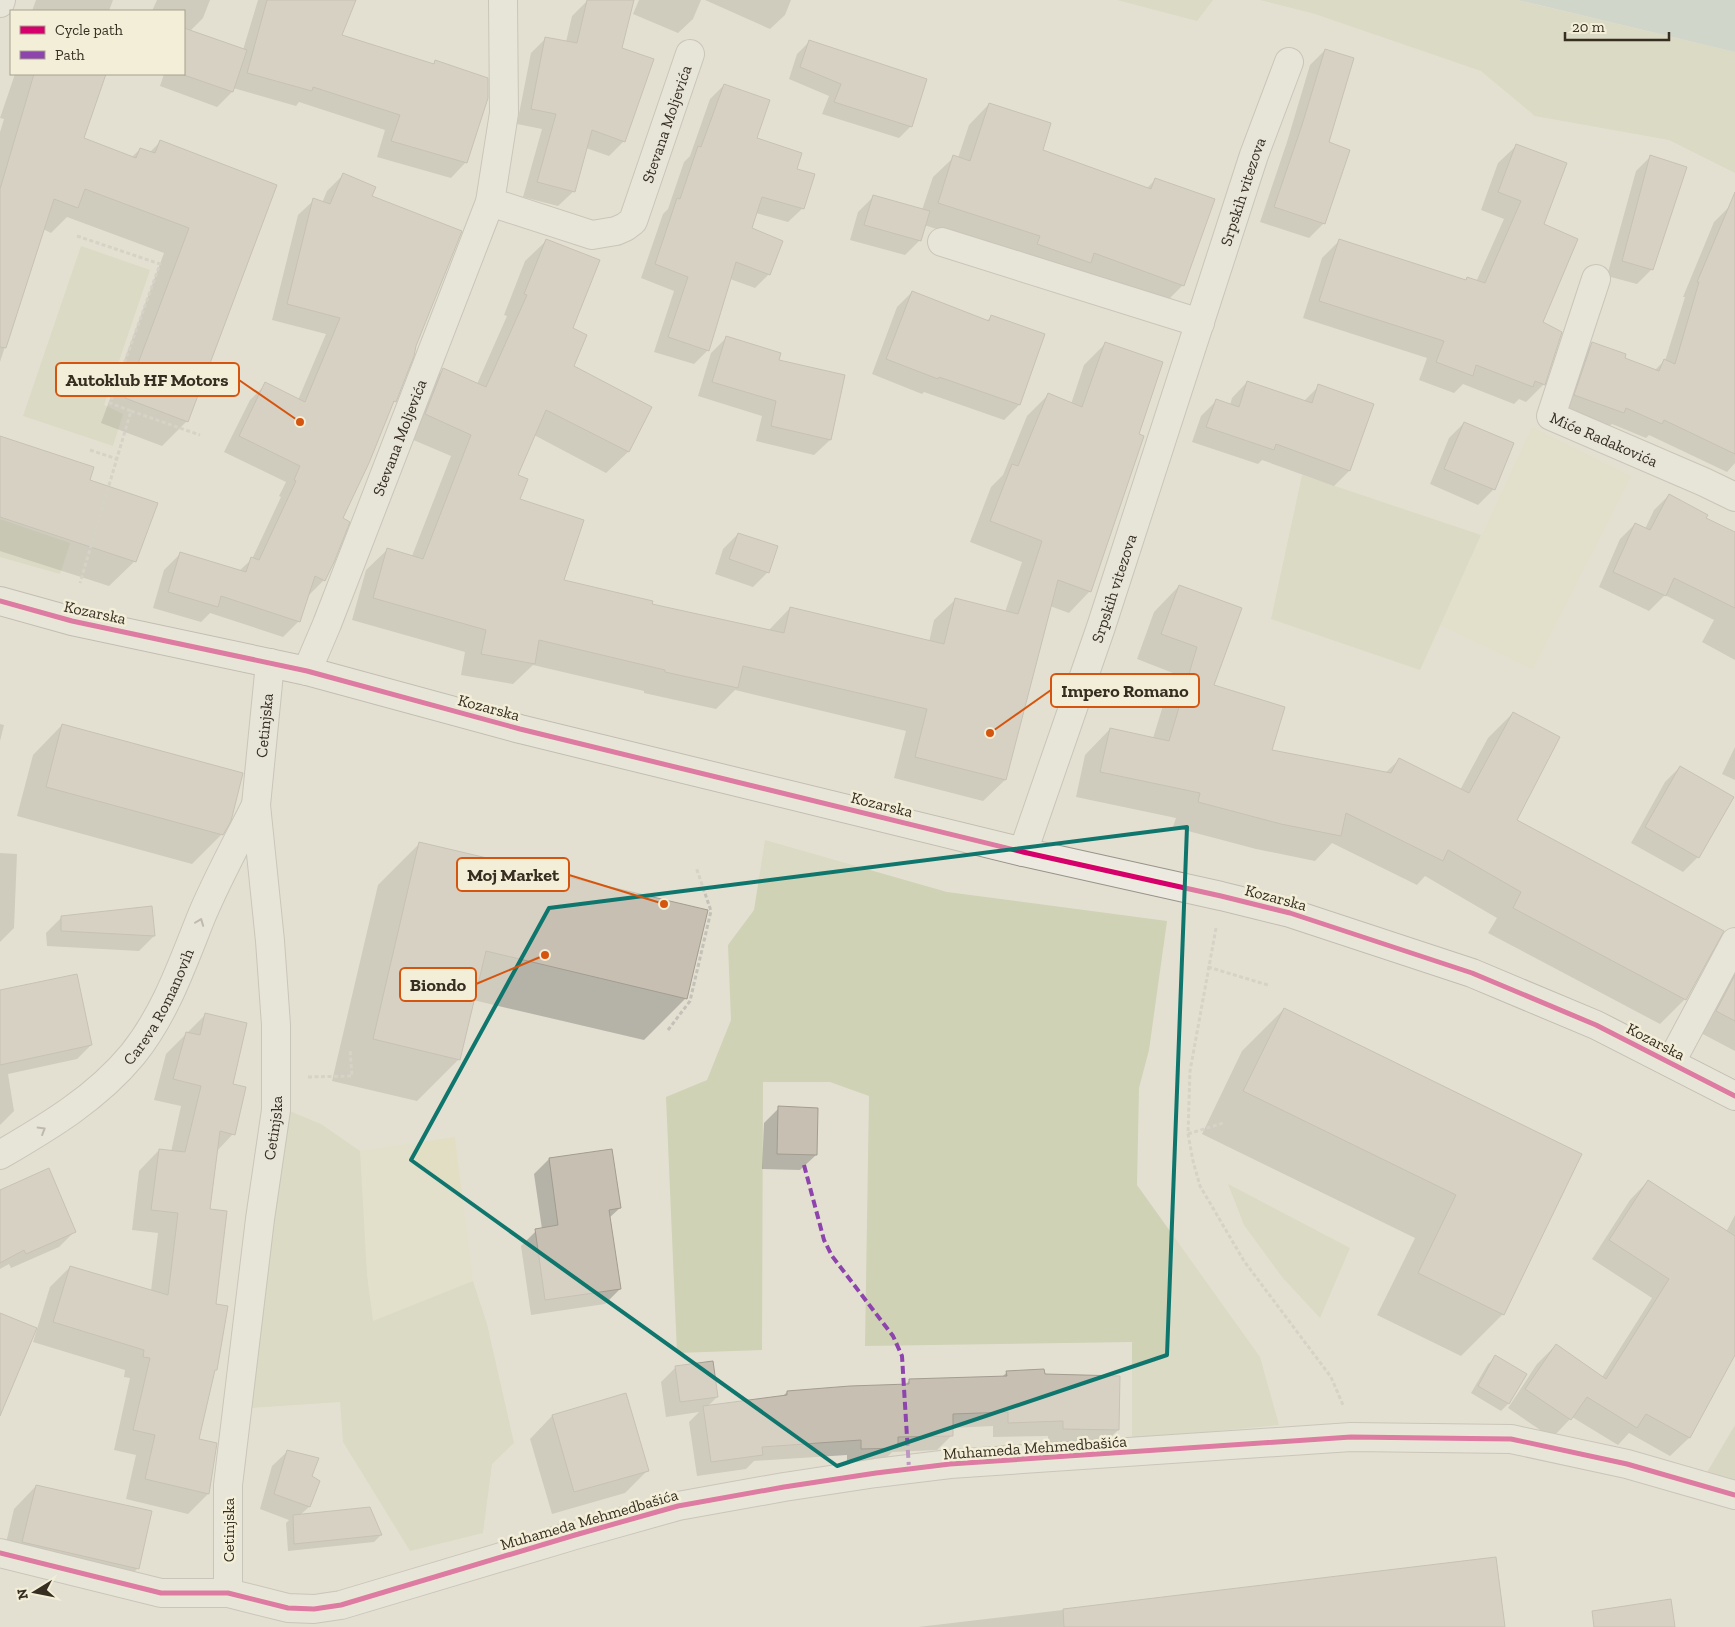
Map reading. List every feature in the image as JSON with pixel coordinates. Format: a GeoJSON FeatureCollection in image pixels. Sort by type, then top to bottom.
{"type":"FeatureCollection","features":[{"type":"Feature","properties":{"kind":"street","name":"Stevana Moljevića"},"geometry":{"type":"LineString","coordinates":[[307,671],[327,624],[490,202],[504,113],[503,0]]}},
{"type":"Feature","properties":{"kind":"street","name":"Stevana Moljevića"},"geometry":{"type":"LineString","coordinates":[[490,202],[592,235],[616,231],[625,227],[633,221],[690,54]]}},
{"type":"Feature","properties":{"kind":"street","name":"Srpskih vitezova"},"geometry":{"type":"LineString","coordinates":[[1023,852],[1101,627],[1254,155],[1289,62]]}},
{"type":"Feature","properties":{"kind":"street"},"geometry":{"type":"LineString","coordinates":[[942,242],[1200,323]]}},
{"type":"Feature","properties":{"kind":"street","name":"Miće Radakovića"},"geometry":{"type":"LineString","coordinates":[[1596,279],[1551,416],[1735,497]]}},
{"type":"Feature","properties":{"kind":"street","name":"Kozarska"},"geometry":{"type":"LineString","coordinates":[[0,601],[72,621],[307,671],[520,729],[1023,852],[1290,913],[1472,973],[1596,1025],[1735,1096]]}},
{"type":"Feature","properties":{"kind":"street","name":"Cetinjska"},"geometry":{"type":"LineString","coordinates":[[228,1593],[228,1485],[260,1219],[276,1110],[276,1025],[271,950],[256,805],[270,663]]}},
{"type":"Feature","properties":{"kind":"street","name":"Careva Romanovih"},"geometry":{"type":"LineString","coordinates":[[0,1156],[81,1104],[133,1054],[154,1021],[180,973],[203,914],[256,805]]}},
{"type":"Feature","properties":{"kind":"street"},"geometry":{"type":"LineString","coordinates":[[1671,1062],[1735,942]]}},
{"type":"Feature","properties":{"kind":"street","name":"Muhameda Mehmedbašića"},"geometry":{"type":"LineString","coordinates":[[0,1552],[161,1593],[228,1593],[288,1608],[314,1609],[334,1606],[678,1506],[784,1487],[950,1464],[1351,1437],[1511,1439],[1627,1464],[1735,1495]]}},
{"type":"Feature","properties":{"kind":"path"},"geometry":{"type":"LineString","coordinates":[[77,236],[160,264],[110,403],[200,434]]}},
{"type":"Feature","properties":{"kind":"path"},"geometry":{"type":"LineString","coordinates":[[80,583],[130,411]]}},
{"type":"Feature","properties":{"kind":"path"},"geometry":{"type":"LineString","coordinates":[[90,450],[117,459]]}},
{"type":"Feature","properties":{"kind":"path"},"geometry":{"type":"LineString","coordinates":[[668,1030],[690,1001],[711,911],[696,867]]}},
{"type":"Feature","properties":{"kind":"path"},"geometry":{"type":"LineString","coordinates":[[1217,921],[1190,1071],[1188,1134],[1193,1161],[1200,1186],[1244,1261],[1331,1377],[1343,1405],[1351,1437]]}},
{"type":"Feature","properties":{"kind":"path"},"geometry":{"type":"LineString","coordinates":[[1208,967],[1268,985]]}},
{"type":"Feature","properties":{"kind":"path"},"geometry":{"type":"LineString","coordinates":[[276,1078],[352,1076],[350,1050]]}},
{"type":"Feature","properties":{"kind":"path"},"geometry":{"type":"LineString","coordinates":[[1188,1134],[1223,1123]]}},
{"type":"Feature","properties":{"kind":"highlighted area"},"geometry":{"type":"Polygon","coordinates":[[[1187,827],[1167,1355],[837,1466],[411,1160],[549,908],[1187,827]]]}},
{"type":"Feature","properties":{"kind":"shaded area"},"geometry":{"type":"Polygon","coordinates":[[[1517,0],[1735,0],[1735,52],[1535,4],[1517,0]]]}},
{"type":"Feature","properties":{"kind":"shaded area"},"geometry":{"type":"Polygon","coordinates":[[[1532,427],[1631,476],[1533,669],[1440,625],[1532,427]]]}},
{"type":"Feature","properties":{"kind":"shaded area"},"geometry":{"type":"Polygon","coordinates":[[[455,1137],[473,1281],[373,1321],[367,1275],[360,1151],[455,1137]]]}},
{"type":"Feature","properties":{"kind":"green space"},"geometry":{"type":"Polygon","coordinates":[[[1117,0],[1213,0],[1197,21],[1117,0]]]}},
{"type":"Feature","properties":{"kind":"green space"},"geometry":{"type":"Polygon","coordinates":[[[1260,0],[1517,0],[1735,52],[1735,173],[1669,140],[1535,116],[1481,71],[1315,14],[1260,0]]]}},
{"type":"Feature","properties":{"kind":"green space"},"geometry":{"type":"Polygon","coordinates":[[[81,246],[150,270],[104,405],[123,414],[113,446],[23,416],[81,246]]]}},
{"type":"Feature","properties":{"kind":"green space"},"geometry":{"type":"Polygon","coordinates":[[[1302,475],[1481,535],[1420,670],[1271,619],[1302,475]]]}},
{"type":"Feature","properties":{"kind":"green space"},"geometry":{"type":"Polygon","coordinates":[[[0,519],[70,543],[60,574],[0,557],[0,519]]]}},
{"type":"Feature","properties":{"kind":"green space"},"geometry":{"type":"Polygon","coordinates":[[[765,840],[947,892],[1167,921],[1149,1050],[1139,1088],[1137,1185],[1260,1357],[1279,1425],[1132,1439],[1132,1342],[865,1346],[869,1096],[830,1082],[763,1082],[762,1350],[677,1353],[666,1097],[707,1080],[731,1020],[728,945],[754,910],[765,840]]]}},
{"type":"Feature","properties":{"kind":"green space"},"geometry":{"type":"Polygon","coordinates":[[[287,1110],[321,1124],[360,1151],[367,1275],[373,1321],[473,1281],[487,1324],[514,1443],[492,1464],[483,1533],[410,1551],[343,1442],[340,1402],[251,1408],[287,1110]]]}},
{"type":"Feature","properties":{"kind":"green space"},"geometry":{"type":"Polygon","coordinates":[[[1228,1184],[1350,1248],[1320,1318],[1282,1277],[1244,1225],[1228,1184]]]}},
{"type":"Feature","properties":{"kind":"green space"},"geometry":{"type":"Polygon","coordinates":[[[1735,1425],[1735,1481],[1706,1474],[1735,1425]]]}},
{"type":"Feature","properties":{"kind":"building"},"geometry":{"type":"Polygon","coordinates":[[[267,0],[356,0],[342,35],[434,64],[435,60],[488,78],[488,98],[467,163],[391,141],[400,115],[313,87],[312,91],[247,73],[267,0]]]}},
{"type":"Feature","properties":{"kind":"building"},"geometry":{"type":"Polygon","coordinates":[[[587,0],[634,0],[622,48],[654,59],[625,142],[592,130],[575,192],[537,182],[556,114],[531,109],[545,37],[577,43],[587,0]]]}},
{"type":"Feature","properties":{"kind":"building"},"geometry":{"type":"Polygon","coordinates":[[[185,28],[247,50],[233,92],[184,75],[185,28]]]}},
{"type":"Feature","properties":{"kind":"building"},"geometry":{"type":"Polygon","coordinates":[[[809,40],[927,79],[912,127],[834,102],[841,84],[800,67],[809,40]]]}},
{"type":"Feature","properties":{"kind":"building"},"geometry":{"type":"Polygon","coordinates":[[[1325,49],[1354,58],[1329,142],[1350,150],[1325,224],[1274,207],[1325,49]]]}},
{"type":"Feature","properties":{"kind":"building"},"geometry":{"type":"Polygon","coordinates":[[[34,75],[106,75],[84,138],[136,158],[140,148],[155,153],[160,140],[277,185],[188,422],[125,398],[189,228],[85,189],[78,208],[54,199],[6,348],[0,347],[0,189],[34,75]]]}},
{"type":"Feature","properties":{"kind":"building"},"geometry":{"type":"Polygon","coordinates":[[[724,84],[770,100],[757,138],[802,153],[797,169],[815,174],[804,209],[762,197],[752,228],[783,241],[770,275],[736,262],[709,351],[668,337],[688,277],[655,264],[677,198],[680,199],[698,146],[701,147],[724,84]]]}},
{"type":"Feature","properties":{"kind":"building"},"geometry":{"type":"Polygon","coordinates":[[[989,103],[1051,123],[1043,150],[1151,189],[1155,178],[1215,199],[1184,286],[1094,253],[1091,263],[1037,244],[1040,236],[938,203],[953,155],[970,161],[989,103]]]}},
{"type":"Feature","properties":{"kind":"building"},"geometry":{"type":"Polygon","coordinates":[[[1516,144],[1567,163],[1544,224],[1578,239],[1543,322],[1562,332],[1545,385],[1535,381],[1533,387],[1476,365],[1473,376],[1436,362],[1444,341],[1319,301],[1339,239],[1466,280],[1467,277],[1485,283],[1521,201],[1498,192],[1516,144]]]}},
{"type":"Feature","properties":{"kind":"building"},"geometry":{"type":"Polygon","coordinates":[[[1650,155],[1687,167],[1653,270],[1622,261],[1650,155]]]}},
{"type":"Feature","properties":{"kind":"building"},"geometry":{"type":"Polygon","coordinates":[[[343,173],[376,187],[372,196],[462,231],[416,346],[396,402],[394,401],[369,463],[343,518],[350,522],[335,560],[325,581],[315,576],[300,622],[221,596],[218,607],[168,592],[180,552],[246,572],[251,557],[259,560],[296,481],[294,480],[300,466],[239,436],[265,382],[305,402],[340,318],[287,304],[313,198],[330,204],[343,173]]]}},
{"type":"Feature","properties":{"kind":"building"},"geometry":{"type":"Polygon","coordinates":[[[1735,192],[1735,454],[1664,420],[1662,424],[1626,408],[1624,413],[1574,395],[1592,342],[1626,354],[1625,358],[1659,371],[1664,359],[1675,364],[1699,282],[1697,282],[1735,192]]]}},
{"type":"Feature","properties":{"kind":"building"},"geometry":{"type":"Polygon","coordinates":[[[873,195],[930,211],[921,241],[864,225],[873,195]]]}},
{"type":"Feature","properties":{"kind":"building"},"geometry":{"type":"Polygon","coordinates":[[[546,239],[600,260],[573,328],[587,335],[574,366],[652,407],[629,452],[546,410],[518,475],[528,479],[520,499],[584,520],[564,580],[653,601],[652,604],[784,633],[790,607],[944,644],[955,598],[1018,614],[1042,541],[990,521],[1012,464],[1018,466],[1048,393],[1082,407],[1105,342],[1163,362],[1139,434],[1144,436],[1091,592],[1058,580],[1006,780],[915,757],[927,709],[743,666],[738,688],[665,672],[665,670],[539,640],[535,664],[481,654],[486,630],[373,598],[387,548],[423,559],[471,435],[425,414],[443,368],[486,387],[527,295],[524,294],[546,239]]]}},
{"type":"Feature","properties":{"kind":"building"},"geometry":{"type":"Polygon","coordinates":[[[912,291],[989,321],[991,315],[1045,334],[1020,405],[939,377],[938,379],[886,359],[912,291]]]}},
{"type":"Feature","properties":{"kind":"building"},"geometry":{"type":"Polygon","coordinates":[[[726,336],[781,353],[779,360],[845,375],[831,440],[771,426],[776,401],[712,382],[726,336]]]}},
{"type":"Feature","properties":{"kind":"building"},"geometry":{"type":"Polygon","coordinates":[[[1247,381],[1312,403],[1318,384],[1374,404],[1350,471],[1276,444],[1274,450],[1206,427],[1216,399],[1239,407],[1247,381]]]}},
{"type":"Feature","properties":{"kind":"building"},"geometry":{"type":"Polygon","coordinates":[[[1464,422],[1514,443],[1495,490],[1444,469],[1464,422]]]}},
{"type":"Feature","properties":{"kind":"building"},"geometry":{"type":"Polygon","coordinates":[[[0,436],[94,467],[90,480],[158,503],[136,562],[0,517],[0,436]]]}},
{"type":"Feature","properties":{"kind":"building"},"geometry":{"type":"Polygon","coordinates":[[[1669,494],[1708,515],[1706,518],[1735,532],[1735,608],[1674,578],[1666,596],[1613,572],[1635,523],[1650,530],[1669,494]]]}},
{"type":"Feature","properties":{"kind":"building"},"geometry":{"type":"Polygon","coordinates":[[[738,533],[778,546],[769,573],[729,559],[738,533]]]}},
{"type":"Feature","properties":{"kind":"building"},"geometry":{"type":"Polygon","coordinates":[[[1179,585],[1242,608],[1214,685],[1285,707],[1272,750],[1391,773],[1399,758],[1469,793],[1513,712],[1560,737],[1517,820],[1724,931],[1686,1000],[1513,908],[1521,892],[1448,850],[1443,861],[1346,813],[1341,836],[1281,824],[1198,802],[1200,793],[1100,772],[1110,728],[1169,741],[1197,647],[1161,634],[1179,585]]]}},
{"type":"Feature","properties":{"kind":"building"},"geometry":{"type":"Polygon","coordinates":[[[62,724],[243,773],[231,821],[223,835],[46,787],[62,724]]]}},
{"type":"Feature","properties":{"kind":"building"},"geometry":{"type":"Polygon","coordinates":[[[1680,766],[1734,797],[1699,858],[1645,827],[1680,766]]]}},
{"type":"Feature","properties":{"kind":"building"},"geometry":{"type":"Polygon","coordinates":[[[419,842],[708,910],[687,999],[486,951],[460,1060],[373,1039],[419,842]]]}},
{"type":"Feature","properties":{"kind":"building"},"geometry":{"type":"Polygon","coordinates":[[[152,906],[155,936],[61,931],[61,916],[152,906]]]}},
{"type":"Feature","properties":{"kind":"building"},"geometry":{"type":"Polygon","coordinates":[[[77,974],[92,1045],[0,1065],[0,990],[77,974]]]}},
{"type":"Feature","properties":{"kind":"building"},"geometry":{"type":"Polygon","coordinates":[[[1735,975],[1735,1021],[1716,1011],[1735,975]]]}},
{"type":"Feature","properties":{"kind":"building"},"geometry":{"type":"Polygon","coordinates":[[[1284,1008],[1582,1154],[1504,1315],[1418,1273],[1456,1195],[1243,1091],[1284,1008]]]}},
{"type":"Feature","properties":{"kind":"building"},"geometry":{"type":"Polygon","coordinates":[[[205,1013],[247,1023],[233,1084],[246,1087],[235,1135],[220,1131],[210,1209],[227,1211],[216,1304],[228,1306],[217,1370],[215,1370],[199,1439],[217,1443],[209,1494],[145,1479],[155,1435],[133,1430],[150,1358],[143,1357],[144,1350],[53,1322],[70,1266],[168,1295],[178,1213],[151,1210],[159,1149],[185,1152],[201,1086],[173,1079],[186,1032],[200,1035],[205,1013]]]}},
{"type":"Feature","properties":{"kind":"building"},"geometry":{"type":"Polygon","coordinates":[[[778,1106],[818,1108],[817,1155],[777,1154],[778,1106]]]}},
{"type":"Feature","properties":{"kind":"building"},"geometry":{"type":"Polygon","coordinates":[[[612,1149],[621,1208],[609,1210],[621,1289],[545,1300],[535,1229],[558,1225],[549,1158],[612,1149]]]}},
{"type":"Feature","properties":{"kind":"building"},"geometry":{"type":"Polygon","coordinates":[[[49,1168],[76,1232],[26,1254],[24,1250],[0,1263],[0,1190],[49,1168]]]}},
{"type":"Feature","properties":{"kind":"building"},"geometry":{"type":"Polygon","coordinates":[[[1648,1180],[1735,1236],[1735,1355],[1690,1438],[1646,1414],[1637,1428],[1587,1397],[1571,1420],[1525,1389],[1556,1344],[1606,1379],[1669,1279],[1609,1240],[1648,1180]]]}},
{"type":"Feature","properties":{"kind":"building"},"geometry":{"type":"Polygon","coordinates":[[[0,1313],[37,1328],[0,1416],[0,1313]]]}},
{"type":"Feature","properties":{"kind":"building"},"geometry":{"type":"Polygon","coordinates":[[[1495,1355],[1527,1374],[1509,1404],[1478,1386],[1495,1355]]]}},
{"type":"Feature","properties":{"kind":"building"},"geometry":{"type":"Polygon","coordinates":[[[713,1361],[718,1397],[680,1402],[675,1366],[713,1361]]]}},
{"type":"Feature","properties":{"kind":"building"},"geometry":{"type":"Polygon","coordinates":[[[1044,1369],[1045,1374],[1120,1376],[1119,1430],[1063,1429],[1063,1421],[1008,1423],[1008,1412],[953,1414],[953,1436],[898,1437],[898,1448],[861,1449],[861,1440],[762,1447],[763,1455],[711,1462],[703,1406],[787,1395],[787,1391],[909,1384],[909,1379],[1007,1376],[1006,1371],[1044,1369]]]}},
{"type":"Feature","properties":{"kind":"building"},"geometry":{"type":"Polygon","coordinates":[[[626,1393],[649,1471],[574,1492],[552,1415],[626,1393]]]}},
{"type":"Feature","properties":{"kind":"building"},"geometry":{"type":"Polygon","coordinates":[[[287,1450],[319,1458],[312,1476],[320,1481],[310,1507],[274,1494],[287,1450]]]}},
{"type":"Feature","properties":{"kind":"building"},"geometry":{"type":"Polygon","coordinates":[[[36,1485],[152,1511],[139,1569],[22,1542],[36,1485]]]}},
{"type":"Feature","properties":{"kind":"building"},"geometry":{"type":"Polygon","coordinates":[[[370,1507],[382,1535],[294,1544],[293,1515],[370,1507]]]}},
{"type":"Feature","properties":{"kind":"building"},"geometry":{"type":"Polygon","coordinates":[[[1496,1557],[1505,1627],[1064,1627],[1063,1609],[1496,1557]]]}},
{"type":"Feature","properties":{"kind":"building"},"geometry":{"type":"Polygon","coordinates":[[[1671,1599],[1675,1627],[1594,1627],[1592,1611],[1671,1599]]]}},
{"type":"Feature","properties":{"kind":"marked path"},"geometry":{"type":"LineString","coordinates":[[804,1165],[824,1240],[832,1256],[893,1336],[902,1356],[909,1469]]}},
{"type":"Feature","properties":{"kind":"cycle path"},"geometry":{"type":"LineString","coordinates":[[0,601],[72,621],[307,671],[520,729],[1023,852],[1290,913],[1472,973],[1596,1025],[1735,1096]]}},
{"type":"Feature","properties":{"kind":"cycle path"},"geometry":{"type":"LineString","coordinates":[[0,1553],[161,1593],[228,1593],[288,1608],[314,1609],[341,1605],[678,1506],[784,1487],[950,1464],[1351,1437],[1511,1439],[1627,1464],[1735,1495]]}},
{"type":"Feature","properties":{"kind":"place","name":"Autoklub HF Motors"},"geometry":{"type":"Point","coordinates":[300,422]}},
{"type":"Feature","properties":{"kind":"place","name":"Impero Romano"},"geometry":{"type":"Point","coordinates":[990,733]}},
{"type":"Feature","properties":{"kind":"place","name":"Moj Market"},"geometry":{"type":"Point","coordinates":[664,904]}},
{"type":"Feature","properties":{"kind":"place","name":"Biondo"},"geometry":{"type":"Point","coordinates":[545,955]}}]}
